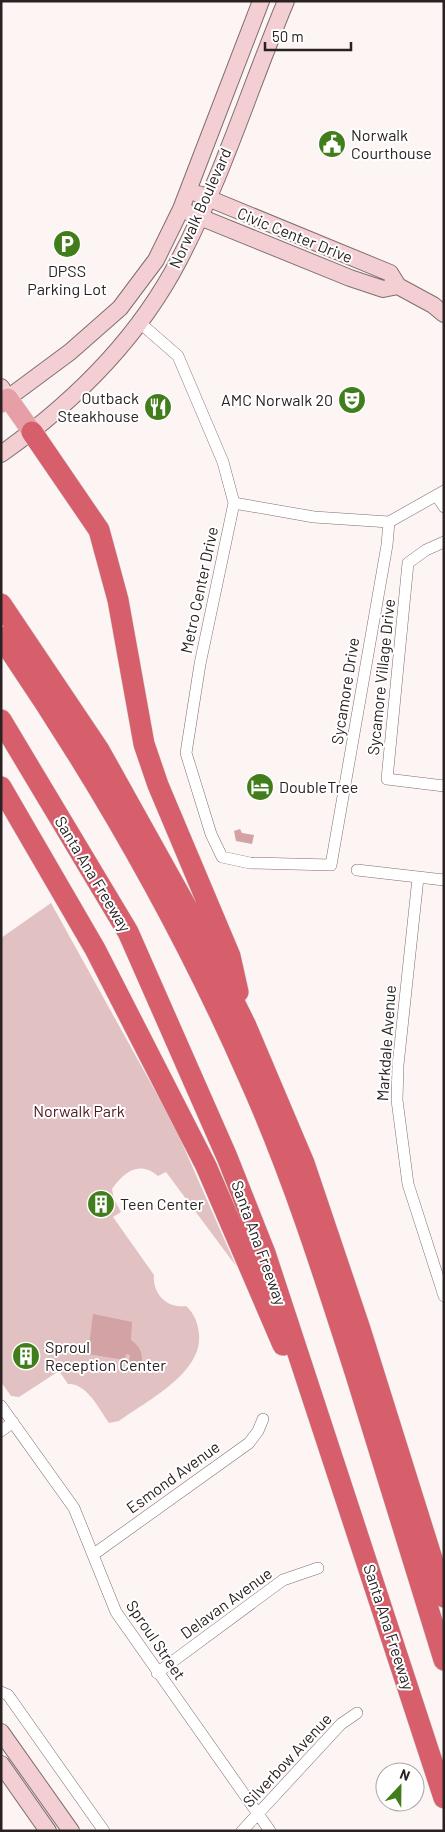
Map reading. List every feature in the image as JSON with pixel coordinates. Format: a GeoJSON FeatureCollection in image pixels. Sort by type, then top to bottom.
{"type":"FeatureCollection","features":[{"type":"Feature","properties":{"kind":"highway"},"geometry":{"type":"LineString","coordinates":[[32,432],[99,530],[118,600],[144,744],[158,785],[230,956],[246,1026]]}},
{"type":"Feature","properties":{"kind":"highway"},"geometry":{"type":"LineString","coordinates":[[1,604],[99,750],[191,915],[246,1026],[304,1163],[363,1338],[444,1597]]}},
{"type":"Feature","properties":{"kind":"highway"},"geometry":{"type":"LineString","coordinates":[[1,637],[89,768],[125,831],[189,950],[249,1078],[273,1134],[333,1303],[444,1660]]}},
{"type":"Feature","properties":{"kind":"highway","name":"Santa Ana Freeway"},"geometry":{"type":"LineString","coordinates":[[1,720],[132,941],[227,1157],[265,1253],[338,1469],[444,1798]]}},
{"type":"Feature","properties":{"kind":"highway"},"geometry":{"type":"LineString","coordinates":[[1,787],[95,949],[206,1166],[338,1469]]}},
{"type":"Feature","properties":{"kind":"main road","name":"Norwalk Boulevard"},"geometry":{"type":"LineString","coordinates":[[4,396],[70,352],[120,308],[156,260],[181,209],[262,1]]}},
{"type":"Feature","properties":{"kind":"main road","name":"Norwalk Boulevard"},"geometry":{"type":"LineString","coordinates":[[1,454],[72,400],[139,322],[178,261],[200,217],[286,1]]}},
{"type":"Feature","properties":{"kind":"main road","name":"Civic Center Drive"},"geometry":{"type":"LineString","coordinates":[[189,188],[207,199],[390,273],[398,286],[416,295],[444,314]]}},
{"type":"Feature","properties":{"kind":"main road","name":"Civic Center Drive"},"geometry":{"type":"LineString","coordinates":[[181,209],[350,278],[383,289],[398,286]]}},
{"type":"Feature","properties":{"kind":"main road"},"geometry":{"type":"LineString","coordinates":[[4,396],[32,432]]}},
{"type":"Feature","properties":{"kind":"main road"},"geometry":{"type":"LineString","coordinates":[[1,1732],[71,1831]]}},
{"type":"Feature","properties":{"kind":"main road"},"geometry":{"type":"LineString","coordinates":[[1,1764],[48,1831]]}},
{"type":"Feature","properties":{"kind":"street","name":"Metro Center Drive"},"geometry":{"type":"LineString","coordinates":[[139,322],[178,356],[223,462],[234,503],[200,664],[186,753],[211,834],[222,857],[250,863],[331,865]]}},
{"type":"Feature","properties":{"kind":"street"},"geometry":{"type":"LineString","coordinates":[[234,503],[314,517],[389,522],[440,493],[444,506]]}},
{"type":"Feature","properties":{"kind":"street","name":"Sycamore Drive"},"geometry":{"type":"LineString","coordinates":[[331,865],[387,545],[389,522]]}},
{"type":"Feature","properties":{"kind":"street","name":"Sycamore Village Drive"},"geometry":{"type":"LineString","coordinates":[[444,542],[426,550],[408,563],[387,779],[444,786]]}},
{"type":"Feature","properties":{"kind":"street"},"geometry":{"type":"LineString","coordinates":[[357,870],[444,880]]}},
{"type":"Feature","properties":{"kind":"street","name":"Markdale Avenue"},"geometry":{"type":"LineString","coordinates":[[418,878],[398,1065],[397,1100],[408,1184],[444,1296]]}},
{"type":"Feature","properties":{"kind":"street","name":"Sproul Street"},"geometry":{"type":"LineString","coordinates":[[1,1406],[74,1508],[116,1612],[157,1673],[270,1831]]}},
{"type":"Feature","properties":{"kind":"street","name":"Esmond Avenue"},"geometry":{"type":"LineString","coordinates":[[94,1554],[249,1443],[258,1431],[263,1419]]}},
{"type":"Feature","properties":{"kind":"street"},"geometry":{"type":"LineString","coordinates":[[1,1431],[13,1422]]}},
{"type":"Feature","properties":{"kind":"street","name":"Delavan Avenue"},"geometry":{"type":"LineString","coordinates":[[157,1673],[283,1580],[318,1568]]}},
{"type":"Feature","properties":{"kind":"street"},"geometry":{"type":"LineString","coordinates":[[1,1692],[8,1695],[104,1831]]}},
{"type":"Feature","properties":{"kind":"street","name":"Silverbow Avenue"},"geometry":{"type":"LineString","coordinates":[[242,1831],[342,1724],[357,1712]]}},
{"type":"Feature","properties":{"kind":"green space","name":"Norwalk Park"},"geometry":{"type":"Polygon","coordinates":[[[51,903],[174,1125],[236,1266],[166,1172],[158,1176],[144,1169],[132,1170],[112,1189],[114,1199],[121,1212],[113,1217],[154,1275],[155,1288],[158,1294],[173,1305],[186,1306],[195,1319],[199,1334],[198,1348],[192,1361],[171,1385],[119,1421],[109,1423],[87,1392],[75,1385],[68,1384],[59,1371],[19,1397],[11,1396],[1,1382],[1,938],[51,903]]]}},
{"type":"Feature","properties":{"kind":"shaded area"},"geometry":{"type":"Polygon","coordinates":[[[240,829],[242,833],[254,835],[252,844],[236,841],[234,831],[240,829]]]}},
{"type":"Feature","properties":{"kind":"shaded area"},"geometry":{"type":"Polygon","coordinates":[[[93,1314],[132,1322],[131,1340],[141,1353],[141,1370],[128,1368],[130,1355],[126,1354],[125,1360],[88,1354],[93,1314]]]}},
{"type":"Feature","properties":{"kind":"place","name":"Norwalk Courthouse"},"geometry":{"type":"Point","coordinates":[332,144]}},
{"type":"Feature","properties":{"kind":"place","name":"DPSS Parking Lot"},"geometry":{"type":"Point","coordinates":[67,244]}},
{"type":"Feature","properties":{"kind":"place","name":"AMC Norwalk 20"},"geometry":{"type":"Point","coordinates":[352,400]}},
{"type":"Feature","properties":{"kind":"place","name":"Outback Steakhouse"},"geometry":{"type":"Point","coordinates":[158,407]}},
{"type":"Feature","properties":{"kind":"place","name":"DoubleTree"},"geometry":{"type":"Point","coordinates":[260,787]}},
{"type":"Feature","properties":{"kind":"place","name":"Teen Center"},"geometry":{"type":"Point","coordinates":[101,1204]}},
{"type":"Feature","properties":{"kind":"place","name":"Sproul Reception Center"},"geometry":{"type":"Point","coordinates":[26,1356]}}]}
